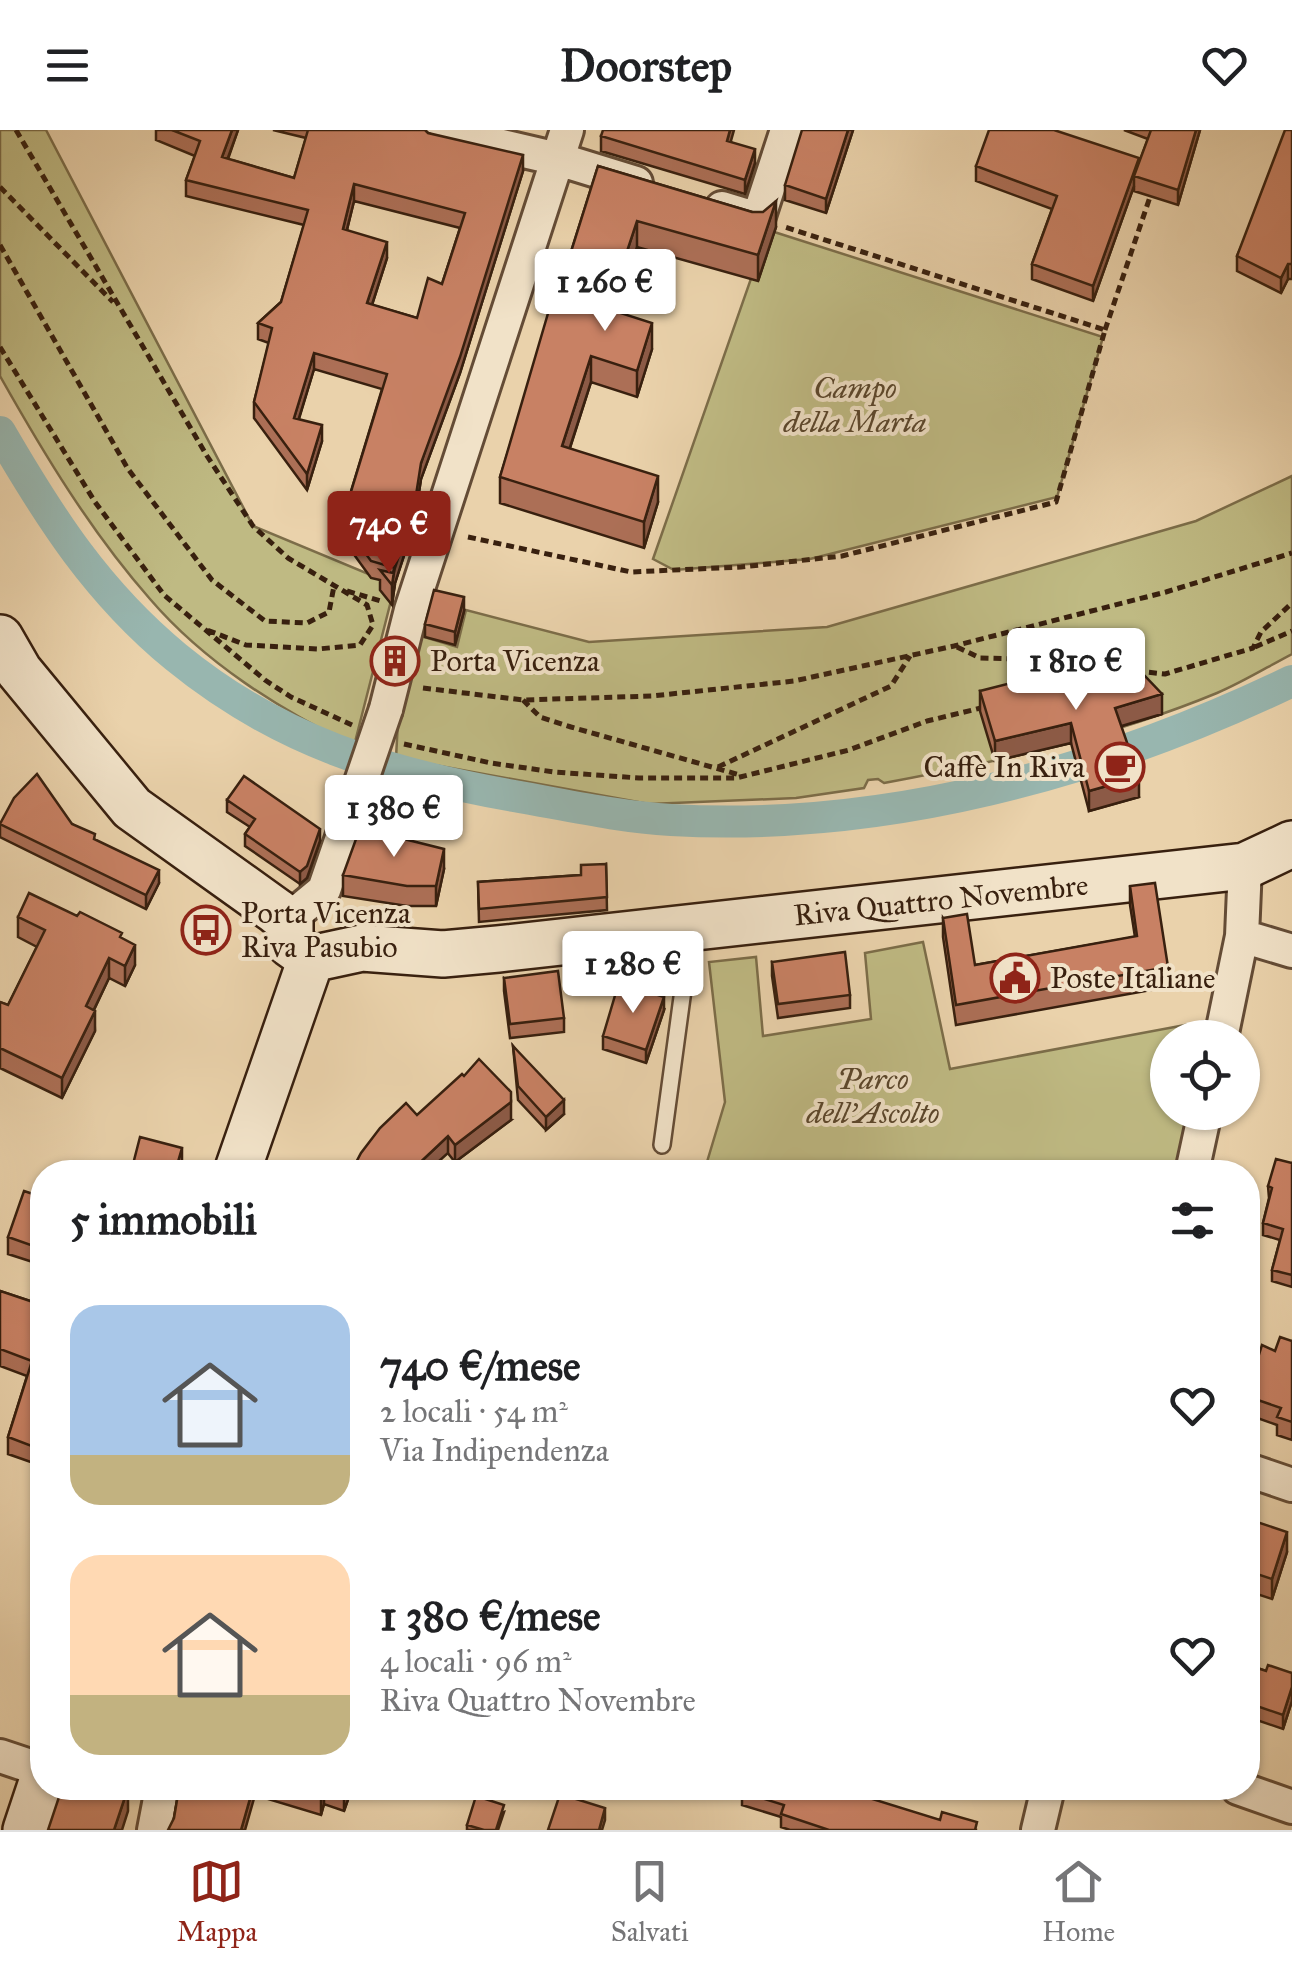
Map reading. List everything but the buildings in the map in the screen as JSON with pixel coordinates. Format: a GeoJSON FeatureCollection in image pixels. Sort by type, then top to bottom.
{"type":"FeatureCollection","features":[{"type":"Feature","properties":{"kind":"street"},"geometry":{"type":"LineString","coordinates":[[433,130],[562,144],[674,194],[760,215],[787,130]]}},
{"type":"Feature","properties":{"kind":"street"},"geometry":{"type":"LineString","coordinates":[[316,944],[295,914],[324,890],[394,711],[411,610],[562,144]]}},
{"type":"Feature","properties":{"kind":"street"},"geometry":{"type":"LineString","coordinates":[[0,638],[19,670],[132,808],[316,944]]}},
{"type":"Feature","properties":{"kind":"street","name":"Riva Quattro Novembre"},"geometry":{"type":"LineString","coordinates":[[316,944],[443,954],[1245,866],[1292,844]]}},
{"type":"Feature","properties":{"kind":"street"},"geometry":{"type":"LineString","coordinates":[[1225,1020],[1242,936],[1245,866]]}},
{"type":"Feature","properties":{"kind":"street"},"geometry":{"type":"LineString","coordinates":[[1242,936],[1292,951]]}},
{"type":"Feature","properties":{"kind":"street"},"geometry":{"type":"LineString","coordinates":[[241,1160],[316,944]]}},
{"type":"Feature","properties":{"kind":"street"},"geometry":{"type":"LineString","coordinates":[[1195,1160],[1201,1130]]}},
{"type":"Feature","properties":{"kind":"street"},"geometry":{"type":"LineString","coordinates":[[1260,1474],[1292,1485]]}},
{"type":"Feature","properties":{"kind":"street"},"geometry":{"type":"LineString","coordinates":[[0,1756],[30,1766]]}},
{"type":"Feature","properties":{"kind":"street"},"geometry":{"type":"LineString","coordinates":[[1260,1796],[1292,1807]]}},
{"type":"Feature","properties":{"kind":"street"},"geometry":{"type":"LineString","coordinates":[[26,1830],[36,1800]]}},
{"type":"Feature","properties":{"kind":"street"},"geometry":{"type":"LineString","coordinates":[[154,1830],[160,1800]]}},
{"type":"Feature","properties":{"kind":"street"},"geometry":{"type":"LineString","coordinates":[[1036,1800],[1038,1830]]}},
{"type":"Feature","properties":{"kind":"lane"},"geometry":{"type":"LineString","coordinates":[[662,1145],[692,928]]}},
{"type":"Feature","properties":{"kind":"path"},"geometry":{"type":"LineString","coordinates":[[16,130],[118,307],[253,526],[288,558],[366,605],[374,625],[360,645],[318,649],[246,645],[200,627]]}},
{"type":"Feature","properties":{"kind":"path"},"geometry":{"type":"LineString","coordinates":[[436,530],[631,572],[766,565],[842,556],[1056,502],[1105,330],[1155,185]]}},
{"type":"Feature","properties":{"kind":"path"},"geometry":{"type":"LineString","coordinates":[[0,187],[118,307]]}},
{"type":"Feature","properties":{"kind":"path"},"geometry":{"type":"LineString","coordinates":[[760,215],[1105,330]]}},
{"type":"Feature","properties":{"kind":"path"},"geometry":{"type":"LineString","coordinates":[[0,245],[128,469],[212,580],[265,621],[307,623],[329,612],[337,587]]}},
{"type":"Feature","properties":{"kind":"path"},"geometry":{"type":"LineString","coordinates":[[0,347],[95,502],[164,594],[291,697],[358,727]]}},
{"type":"Feature","properties":{"kind":"path"},"geometry":{"type":"LineString","coordinates":[[999,703],[927,721],[849,750],[747,777],[639,778],[554,772],[419,750],[394,711],[522,700],[652,696],[794,681],[954,646],[1182,588],[1292,553]]}},
{"type":"Feature","properties":{"kind":"path"},"geometry":{"type":"LineString","coordinates":[[337,587],[411,610]]}},
{"type":"Feature","properties":{"kind":"path"},"geometry":{"type":"LineString","coordinates":[[1252,648],[1261,632],[1292,603]]}},
{"type":"Feature","properties":{"kind":"path"},"geometry":{"type":"LineString","coordinates":[[1132,670],[1164,674],[1252,648],[1292,631]]}},
{"type":"Feature","properties":{"kind":"path"},"geometry":{"type":"LineString","coordinates":[[954,646],[980,658],[1119,661]]}},
{"type":"Feature","properties":{"kind":"path"},"geometry":{"type":"LineString","coordinates":[[716,768],[891,686],[910,656]]}},
{"type":"Feature","properties":{"kind":"path"},"geometry":{"type":"LineString","coordinates":[[522,700],[540,716],[747,777]]}},
{"type":"Feature","properties":{"kind":"green space"},"geometry":{"type":"Polygon","coordinates":[[[0,130],[46,130],[253,526],[395,585],[354,746],[244,683],[171,622],[88,520],[0,376],[0,130]]]}},
{"type":"Feature","properties":{"kind":"green space","name":"Campo della Marta"},"geometry":{"type":"Polygon","coordinates":[[[768,230],[1103,337],[1057,497],[810,559],[674,570],[653,559],[768,230]]]}},
{"type":"Feature","properties":{"kind":"green space"},"geometry":{"type":"Polygon","coordinates":[[[1292,476],[1292,654],[1217,693],[1136,723],[969,766],[884,783],[868,780],[864,788],[796,798],[649,804],[396,758],[398,721],[421,636],[457,647],[466,610],[589,642],[827,627],[1196,521],[1292,476]]]}},
{"type":"Feature","properties":{"kind":"green space","name":"Parco dell'Ascolto"},"geometry":{"type":"Polygon","coordinates":[[[923,942],[950,1069],[1150,1032],[1150,1130],[1193,1130],[1187,1160],[708,1160],[725,1102],[709,962],[756,957],[763,1036],[871,1019],[865,953],[923,942]]]}},
{"type":"Feature","properties":{"kind":"waterway"},"geometry":{"type":"LineString","coordinates":[[0,432],[77,552],[122,607],[176,657],[215,686],[295,732],[378,764],[467,787],[671,820],[751,821],[911,806],[1068,769],[1219,714],[1292,681]]}},
{"type":"Feature","properties":{"kind":"place","name":"Porta Vicenza"},"geometry":{"type":"Point","coordinates":[395,661]}},
{"type":"Feature","properties":{"kind":"place","name":"Caffè In Riva"},"geometry":{"type":"Point","coordinates":[1120,767]}},
{"type":"Feature","properties":{"kind":"place","name":"Porta Vicenza Riva Pasubio"},"geometry":{"type":"Point","coordinates":[206,930]}},
{"type":"Feature","properties":{"kind":"place","name":"Poste Italiane"},"geometry":{"type":"Point","coordinates":[1015,978]}}]}
